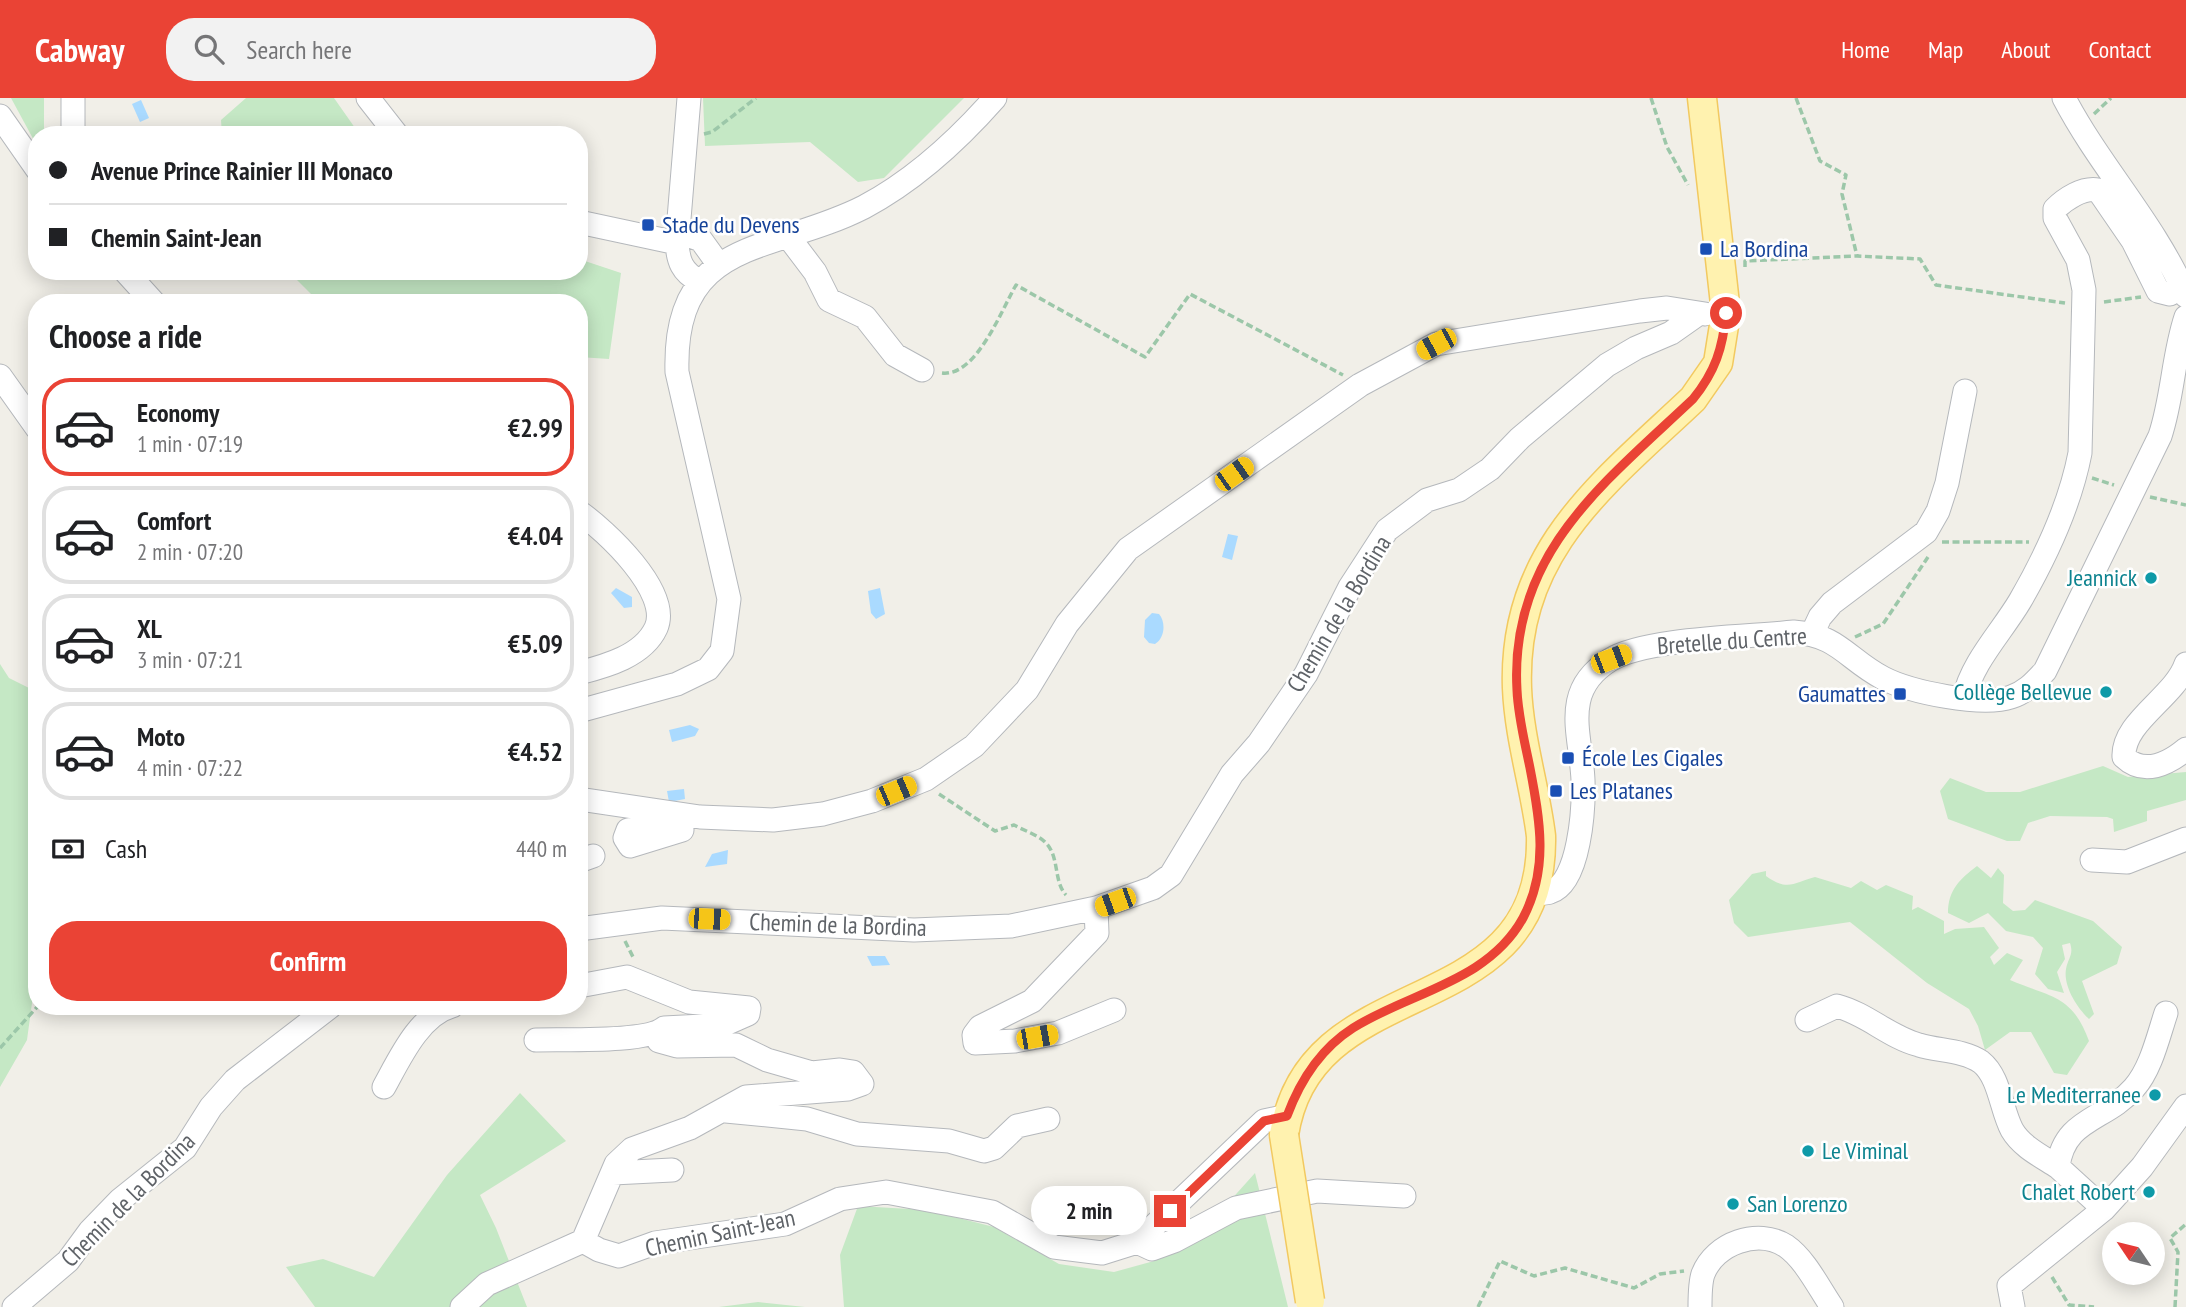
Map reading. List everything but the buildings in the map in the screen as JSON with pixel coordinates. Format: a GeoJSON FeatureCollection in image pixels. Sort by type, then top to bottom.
{"type":"FeatureCollection","features":[{"type":"Feature","properties":{"kind":"main road"},"geometry":{"type":"LineString","coordinates":[[1311,1304],[1285,1125],[1306,1076],[1330,1047],[1353,1028],[1471,971],[1507,941],[1522,918],[1534,893],[1542,855],[1538,813],[1517,690],[1517,658],[1529,597],[1545,560],[1579,508],[1693,399],[1717,363],[1726,313],[1702,98]]}},
{"type":"Feature","properties":{"kind":"street"},"geometry":{"type":"LineString","coordinates":[[73,98],[73,126]]}},
{"type":"Feature","properties":{"kind":"street"},"geometry":{"type":"LineString","coordinates":[[368,98],[390,126]]}},
{"type":"Feature","properties":{"kind":"street"},"geometry":{"type":"LineString","coordinates":[[689,98],[678,261],[688,275],[699,281]]}},
{"type":"Feature","properties":{"kind":"street"},"geometry":{"type":"LineString","coordinates":[[588,709],[677,684],[708,669],[722,652],[729,599],[677,372],[676,341],[682,311],[699,281],[719,265],[787,235],[834,220],[866,206],[920,170],[967,130],[996,98]]}},
{"type":"Feature","properties":{"kind":"street"},"geometry":{"type":"LineString","coordinates":[[2064,98],[2166,259],[2169,295],[2182,339]]}},
{"type":"Feature","properties":{"kind":"street"},"geometry":{"type":"LineString","coordinates":[[0,116],[28,156]]}},
{"type":"Feature","properties":{"kind":"street"},"geometry":{"type":"LineString","coordinates":[[1964,698],[1967,681],[2019,602],[2050,542],[2076,474],[2083,400],[2081,272],[2055,218],[2054,209],[2071,196],[2091,188],[2098,190],[2122,223],[2158,291],[2169,295]]}},
{"type":"Feature","properties":{"kind":"street"},"geometry":{"type":"LineString","coordinates":[[588,223],[701,240],[719,265]]}},
{"type":"Feature","properties":{"kind":"street"},"geometry":{"type":"LineString","coordinates":[[787,235],[815,272],[828,300],[864,317],[895,355],[922,370]]}},
{"type":"Feature","properties":{"kind":"street"},"geometry":{"type":"LineString","coordinates":[[133,280],[146,294]]}},
{"type":"Feature","properties":{"kind":"street"},"geometry":{"type":"LineString","coordinates":[[588,801],[679,822],[773,820],[823,814],[872,801],[920,781],[974,746],[1027,690],[1067,624],[1128,549],[1360,385],[1436,344],[1667,308],[1698,314],[1726,313]]}},
{"type":"Feature","properties":{"kind":"street","name":"Chemin de la Bordina"},"geometry":{"type":"LineString","coordinates":[[588,928],[662,918],[914,930],[1011,926],[1091,909],[1153,888],[1171,875],[1232,774],[1259,743],[1306,674],[1350,587],[1387,530],[1427,500],[1459,489],[1490,469],[1520,438],[1607,365],[1671,332],[1698,314]]}},
{"type":"Feature","properties":{"kind":"street"},"geometry":{"type":"LineString","coordinates":[[2182,339],[2186,317]]}},
{"type":"Feature","properties":{"kind":"street","name":"Bretelle du Centre"},"geometry":{"type":"LineString","coordinates":[[1534,893],[1550,892],[1563,883],[1575,861],[1583,779],[1575,731],[1576,714],[1581,690],[1594,671],[1611,659],[1641,647],[1794,632],[1812,634],[1837,645],[1863,666],[1885,679],[1987,701],[2010,698],[2029,689],[2045,671],[2160,436],[2169,407],[2182,339]]}},
{"type":"Feature","properties":{"kind":"street"},"geometry":{"type":"LineString","coordinates":[[0,376],[28,415]]}},
{"type":"Feature","properties":{"kind":"street"},"geometry":{"type":"LineString","coordinates":[[1812,634],[1819,617],[1832,603],[1926,532],[1938,511],[1947,483],[1965,391]]}},
{"type":"Feature","properties":{"kind":"street"},"geometry":{"type":"LineString","coordinates":[[588,519],[611,538],[648,582],[658,607],[656,627],[634,652],[611,664],[588,670]]}},
{"type":"Feature","properties":{"kind":"street"},"geometry":{"type":"LineString","coordinates":[[2186,664],[2163,699],[2132,732],[2124,748],[2124,757],[2129,762],[2150,767],[2164,765],[2186,749]]}},
{"type":"Feature","properties":{"kind":"street"},"geometry":{"type":"LineString","coordinates":[[2092,860],[2127,862],[2186,839]]}},
{"type":"Feature","properties":{"kind":"street"},"geometry":{"type":"LineString","coordinates":[[1542,855],[1565,851],[1577,840]]}},
{"type":"Feature","properties":{"kind":"street"},"geometry":{"type":"LineString","coordinates":[[1091,909],[1097,933],[1032,1002],[980,1027],[975,1035],[975,1043],[1015,1041],[1059,1033],[1114,1010]]}},
{"type":"Feature","properties":{"kind":"street"},"geometry":{"type":"LineString","coordinates":[[588,940],[613,934],[631,922]]}},
{"type":"Feature","properties":{"kind":"street"},"geometry":{"type":"LineString","coordinates":[[536,1041],[657,1034],[664,1028],[723,1024],[748,1014],[749,1008],[689,1002],[627,976],[588,984]]}},
{"type":"Feature","properties":{"kind":"street"},"geometry":{"type":"LineString","coordinates":[[1807,1020],[1837,1006],[1856,1011],[1917,1045],[1961,1054],[1980,1062],[1992,1076],[2013,1131],[2030,1150],[2058,1167],[2098,1215]]}},
{"type":"Feature","properties":{"kind":"street"},"geometry":{"type":"LineString","coordinates":[[2058,1167],[2060,1147],[2078,1125],[2113,1109],[2136,1086],[2153,1052],[2166,1013]]}},
{"type":"Feature","properties":{"kind":"street","name":"Chemin de la Bordina"},"geometry":{"type":"LineString","coordinates":[[14,1307],[68,1261],[90,1231],[120,1200],[185,1148],[211,1107],[235,1080],[319,1015]]}},
{"type":"Feature","properties":{"kind":"street"},"geometry":{"type":"LineString","coordinates":[[384,1087],[406,1048],[435,1015]]}},
{"type":"Feature","properties":{"kind":"street"},"geometry":{"type":"LineString","coordinates":[[462,1307],[487,1284],[583,1241],[617,1164],[632,1149],[690,1128],[726,1111],[747,1097],[848,1089],[862,1084],[853,1072],[812,1073],[767,1060],[736,1045],[677,1046],[659,1041],[657,1034]]}},
{"type":"Feature","properties":{"kind":"street"},"geometry":{"type":"LineString","coordinates":[[2013,1307],[2009,1286],[2098,1215],[2142,1167],[2186,1106]]}},
{"type":"Feature","properties":{"kind":"street"},"geometry":{"type":"LineString","coordinates":[[726,1111],[807,1119],[857,1134],[949,1141],[984,1150],[993,1148],[1017,1126],[1048,1119]]}},
{"type":"Feature","properties":{"kind":"street","name":"Chemin Saint-Jean"},"geometry":{"type":"LineString","coordinates":[[583,1241],[599,1251],[619,1256],[655,1243],[785,1224],[840,1199],[886,1192],[992,1212],[1054,1247],[1102,1253],[1137,1242],[1264,1121],[1285,1125]]}},
{"type":"Feature","properties":{"kind":"street"},"geometry":{"type":"LineString","coordinates":[[613,1173],[672,1170]]}},
{"type":"Feature","properties":{"kind":"street","name":"Chemin Saint-Jean"},"geometry":{"type":"LineString","coordinates":[[1137,1242],[1152,1249],[1174,1241],[1236,1208],[1317,1191],[1404,1196]]}},
{"type":"Feature","properties":{"kind":"street"},"geometry":{"type":"LineString","coordinates":[[1700,1307],[1703,1274],[1715,1257],[1731,1244],[1754,1237],[1772,1239],[1788,1247],[1804,1265],[1832,1307]]}},
{"type":"Feature","properties":{"kind":"path"},"geometry":{"type":"LineString","coordinates":[[686,137],[712,132],[756,98]]}},
{"type":"Feature","properties":{"kind":"path"},"geometry":{"type":"LineString","coordinates":[[1651,98],[1667,147],[1691,192]]}},
{"type":"Feature","properties":{"kind":"path"},"geometry":{"type":"LineString","coordinates":[[1796,98],[1820,161],[1846,175],[1842,194],[1857,256]]}},
{"type":"Feature","properties":{"kind":"path"},"geometry":{"type":"LineString","coordinates":[[1745,271],[1745,261],[1857,256],[1920,258],[1936,285],[2083,305],[2169,295]]}},
{"type":"Feature","properties":{"kind":"path"},"geometry":{"type":"LineString","coordinates":[[922,370],[947,373],[963,369],[980,350],[1016,285],[1145,358],[1190,294],[1360,385]]}},
{"type":"Feature","properties":{"kind":"path"},"geometry":{"type":"LineString","coordinates":[[2076,474],[2121,488]]}},
{"type":"Feature","properties":{"kind":"path"},"geometry":{"type":"LineString","coordinates":[[2145,496],[2186,505]]}},
{"type":"Feature","properties":{"kind":"path"},"geometry":{"type":"LineString","coordinates":[[1939,542],[2050,542]]}},
{"type":"Feature","properties":{"kind":"path"},"geometry":{"type":"LineString","coordinates":[[1837,645],[1882,624],[1932,552]]}},
{"type":"Feature","properties":{"kind":"path"},"geometry":{"type":"LineString","coordinates":[[920,781],[995,831],[1014,825],[1045,841],[1055,857],[1061,891],[1071,901],[1091,909]]}},
{"type":"Feature","properties":{"kind":"path"},"geometry":{"type":"LineString","coordinates":[[0,1048],[30,1015]]}},
{"type":"Feature","properties":{"kind":"path"},"geometry":{"type":"LineString","coordinates":[[2175,1307],[2178,1252],[2170,1238],[2186,1224]]}},
{"type":"Feature","properties":{"kind":"path"},"geometry":{"type":"LineString","coordinates":[[2042,1259],[2069,1305],[2094,1307]]}},
{"type":"Feature","properties":{"kind":"path"},"geometry":{"type":"LineString","coordinates":[[1478,1307],[1500,1261],[1534,1276],[1565,1268],[1634,1289],[1660,1274],[1677,1269],[1703,1274]]}},
{"type":"Feature","properties":{"kind":"green space"},"geometry":{"type":"Polygon","coordinates":[[[11,98],[44,98],[44,126],[28,126],[28,129],[11,98]]]}},
{"type":"Feature","properties":{"kind":"green space"},"geometry":{"type":"Polygon","coordinates":[[[246,98],[334,98],[354,126],[221,126],[221,120],[246,98]]]}},
{"type":"Feature","properties":{"kind":"green space"},"geometry":{"type":"Polygon","coordinates":[[[703,98],[964,98],[884,178],[858,182],[810,142],[705,146],[703,98]]]}},
{"type":"Feature","properties":{"kind":"green space"},"geometry":{"type":"Polygon","coordinates":[[[588,262],[621,273],[609,359],[588,358],[588,294],[311,294],[297,280],[588,280],[588,262]]]}},
{"type":"Feature","properties":{"kind":"green space"},"geometry":{"type":"Polygon","coordinates":[[[0,664],[9,678],[28,688],[28,1015],[30,1015],[27,1040],[0,1087],[0,664]]]}},
{"type":"Feature","properties":{"kind":"green space"},"geometry":{"type":"Polygon","coordinates":[[[2103,766],[2128,777],[2186,772],[2186,800],[2147,811],[2147,821],[2114,832],[2113,819],[2107,817],[2050,816],[2028,823],[2020,841],[2007,841],[1948,819],[1940,791],[1950,778],[1986,792],[2020,792],[2103,766]]]}},
{"type":"Feature","properties":{"kind":"green space"},"geometry":{"type":"Polygon","coordinates":[[[1977,866],[1991,878],[1998,868],[2004,875],[2003,903],[2013,911],[2025,910],[2035,900],[2093,921],[2122,947],[2117,964],[2082,981],[2094,1014],[2089,1019],[2076,1003],[2067,982],[2070,943],[2062,945],[2065,959],[2057,972],[2064,993],[2048,989],[2035,974],[2043,948],[2033,937],[2006,931],[1988,913],[1969,923],[1948,913],[1950,898],[1956,886],[1977,866]]]}},
{"type":"Feature","properties":{"kind":"green space"},"geometry":{"type":"Polygon","coordinates":[[[1766,871],[1766,876],[1786,885],[1815,877],[1851,888],[1861,881],[1877,890],[1886,885],[1913,896],[1912,910],[1918,907],[1944,921],[1944,934],[1955,929],[1984,927],[1999,948],[1990,957],[1994,965],[2007,953],[2023,960],[2010,980],[2049,995],[2068,1006],[2089,1041],[2067,1075],[2054,1073],[2031,1032],[2010,1032],[1985,1050],[1978,1026],[1969,1009],[1927,983],[1850,922],[1748,937],[1734,923],[1729,900],[1752,874],[1766,871]]]}},
{"type":"Feature","properties":{"kind":"green space"},"geometry":{"type":"Polygon","coordinates":[[[520,1093],[566,1141],[480,1195],[527,1307],[315,1307],[286,1267],[323,1259],[374,1277],[447,1175],[520,1093]]]}},
{"type":"Feature","properties":{"kind":"green space"},"geometry":{"type":"Polygon","coordinates":[[[1255,1173],[1288,1307],[844,1307],[840,1255],[858,1206],[927,1210],[994,1227],[1059,1264],[1114,1272],[1154,1261],[1202,1232],[1255,1173]]]}},
{"type":"Feature","properties":{"kind":"green space"},"geometry":{"type":"Polygon","coordinates":[[[758,1302],[805,1307],[719,1307],[758,1302]]]}},
{"type":"Feature","properties":{"kind":"water"},"geometry":{"type":"Polygon","coordinates":[[[141,100],[149,118],[140,122],[132,104],[141,100]]]}},
{"type":"Feature","properties":{"kind":"water"},"geometry":{"type":"Polygon","coordinates":[[[1228,534],[1238,536],[1232,560],[1222,557],[1228,534]]]}},
{"type":"Feature","properties":{"kind":"water"},"geometry":{"type":"Polygon","coordinates":[[[616,588],[632,597],[632,607],[624,608],[611,593],[616,588]]]}},
{"type":"Feature","properties":{"kind":"water"},"geometry":{"type":"Polygon","coordinates":[[[880,588],[885,614],[876,619],[871,613],[868,591],[880,588]]]}},
{"type":"Feature","properties":{"kind":"water"},"geometry":{"type":"Polygon","coordinates":[[[1152,613],[1159,614],[1163,625],[1163,634],[1155,644],[1149,643],[1144,637],[1145,620],[1152,613]]]}},
{"type":"Feature","properties":{"kind":"water"},"geometry":{"type":"Polygon","coordinates":[[[690,725],[699,729],[695,736],[672,742],[669,730],[690,725]]]}},
{"type":"Feature","properties":{"kind":"water"},"geometry":{"type":"Polygon","coordinates":[[[684,789],[685,799],[669,802],[667,791],[684,789]]]}},
{"type":"Feature","properties":{"kind":"water"},"geometry":{"type":"Polygon","coordinates":[[[728,850],[727,864],[705,867],[712,854],[728,850]]]}},
{"type":"Feature","properties":{"kind":"water"},"geometry":{"type":"Polygon","coordinates":[[[867,956],[885,956],[890,965],[872,966],[867,956]]]}},
{"type":"Feature","properties":{"kind":"place","name":"Stade du Devens"},"geometry":{"type":"Point","coordinates":[648,225]}},
{"type":"Feature","properties":{"kind":"place","name":"La Bordina"},"geometry":{"type":"Point","coordinates":[1706,249]}},
{"type":"Feature","properties":{"kind":"place","name":"Jeannick"},"geometry":{"type":"Point","coordinates":[2151,578]}},
{"type":"Feature","properties":{"kind":"place","name":"Collège Bellevue"},"geometry":{"type":"Point","coordinates":[2106,692]}},
{"type":"Feature","properties":{"kind":"place","name":"Gaumattes"},"geometry":{"type":"Point","coordinates":[1900,694]}},
{"type":"Feature","properties":{"kind":"place","name":"École Les Cigales"},"geometry":{"type":"Point","coordinates":[1568,758]}},
{"type":"Feature","properties":{"kind":"place","name":"Les Platanes"},"geometry":{"type":"Point","coordinates":[1556,791]}},
{"type":"Feature","properties":{"kind":"place","name":"Le Mediterranee"},"geometry":{"type":"Point","coordinates":[2155,1095]}},
{"type":"Feature","properties":{"kind":"place","name":"Le Viminal"},"geometry":{"type":"Point","coordinates":[1808,1151]}},
{"type":"Feature","properties":{"kind":"place","name":"Chalet Robert"},"geometry":{"type":"Point","coordinates":[2149,1192]}},
{"type":"Feature","properties":{"kind":"place","name":"San Lorenzo"},"geometry":{"type":"Point","coordinates":[1733,1204]}},
{"type":"Feature","properties":{"kind":"route"},"geometry":{"type":"LineString","coordinates":[[1170,1211],[1264,1121],[1275,1116],[1287,1116],[1296,1092],[1311,1068],[1330,1047],[1353,1028],[1471,971],[1507,941],[1522,918],[1534,893],[1542,855],[1538,813],[1517,690],[1517,658],[1529,597],[1545,560],[1579,508],[1693,399],[1707,381],[1717,363],[1724,336],[1726,313]]}}]}
